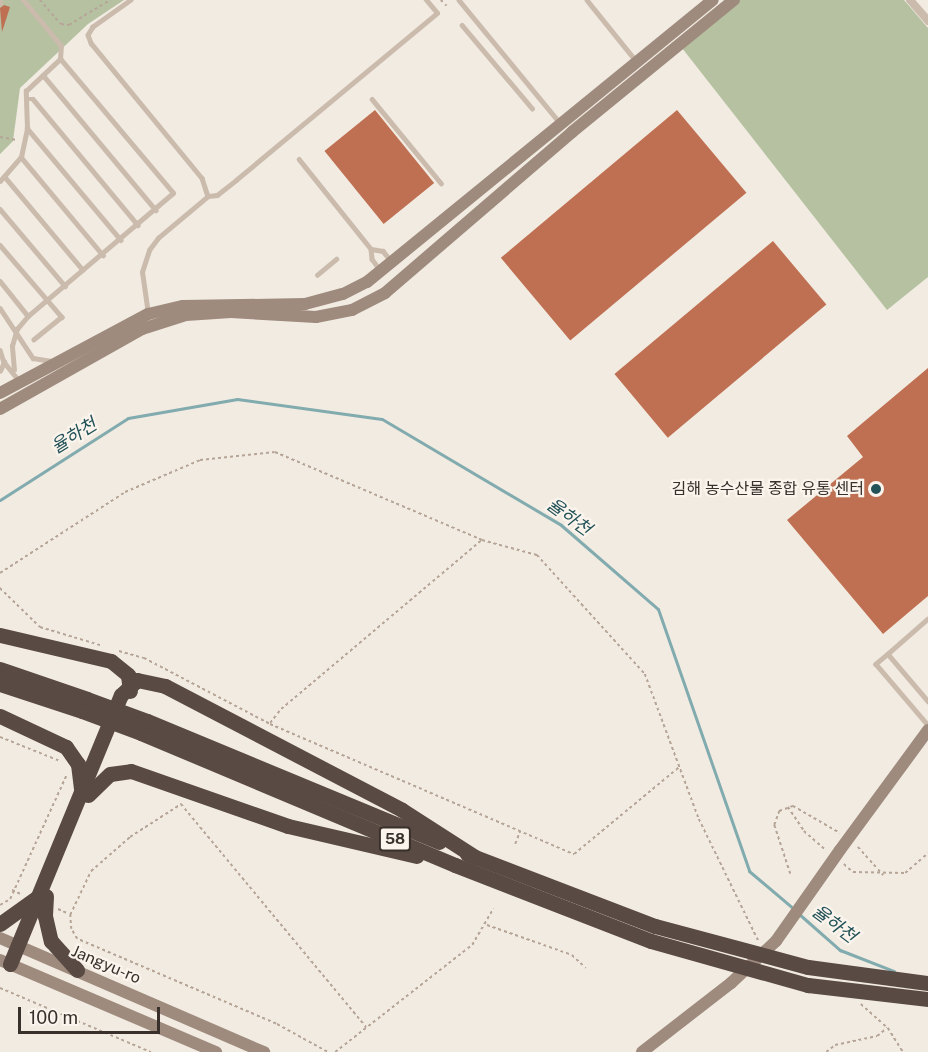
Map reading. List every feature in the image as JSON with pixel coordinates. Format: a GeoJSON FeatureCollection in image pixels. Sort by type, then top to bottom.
{"type":"FeatureCollection","features":[{"type":"Feature","properties":{"kind":"highway"},"geometry":{"type":"LineString","coordinates":[[0,635],[111,661],[131,681],[146,680],[165,686],[402,810],[475,857]]}},
{"type":"Feature","properties":{"kind":"highway","name":"58"},"geometry":{"type":"LineString","coordinates":[[0,669],[84,705],[475,857],[653,934],[808,967],[928,983]]}},
{"type":"Feature","properties":{"kind":"highway"},"geometry":{"type":"LineString","coordinates":[[10,964],[22,948],[85,794],[121,695],[131,681]]}},
{"type":"Feature","properties":{"kind":"highway","name":"58"},"geometry":{"type":"LineString","coordinates":[[0,684],[84,705]]}},
{"type":"Feature","properties":{"kind":"highway"},"geometry":{"type":"LineString","coordinates":[[0,716],[66,747],[78,764],[85,794]]}},
{"type":"Feature","properties":{"kind":"highway","name":"58"},"geometry":{"type":"LineString","coordinates":[[144,727],[455,865],[653,934],[808,985],[928,999]]}},
{"type":"Feature","properties":{"kind":"highway"},"geometry":{"type":"LineString","coordinates":[[85,794],[110,774],[131,771],[288,826],[455,865]]}},
{"type":"Feature","properties":{"kind":"highway"},"geometry":{"type":"LineString","coordinates":[[0,924],[43,894]]}},
{"type":"Feature","properties":{"kind":"highway"},"geometry":{"type":"LineString","coordinates":[[43,894],[51,941],[77,970]]}},
{"type":"Feature","properties":{"kind":"main road"},"geometry":{"type":"LineString","coordinates":[[0,393],[148,314],[183,306],[305,303],[343,294],[393,264],[713,0]]}},
{"type":"Feature","properties":{"kind":"main road"},"geometry":{"type":"LineString","coordinates":[[0,409],[142,329],[186,315],[231,312],[316,317],[352,310],[385,293],[572,132],[734,0]]}},
{"type":"Feature","properties":{"kind":"main road"},"geometry":{"type":"LineString","coordinates":[[642,1052],[776,941],[928,730]]}},
{"type":"Feature","properties":{"kind":"main road","name":"Jangyu-ro"},"geometry":{"type":"LineString","coordinates":[[0,938],[264,1052]]}},
{"type":"Feature","properties":{"kind":"main road"},"geometry":{"type":"LineString","coordinates":[[10,964],[216,1052]]}},
{"type":"Feature","properties":{"kind":"street"},"geometry":{"type":"LineString","coordinates":[[910,0],[928,21]]}},
{"type":"Feature","properties":{"kind":"lane"},"geometry":{"type":"LineString","coordinates":[[23,0],[61,46],[60,59],[26,91],[27,128],[21,157],[2,179],[83,270]]}},
{"type":"Feature","properties":{"kind":"lane"},"geometry":{"type":"LineString","coordinates":[[130,0],[102,20],[88,34],[91,43],[202,178],[208,196]]}},
{"type":"Feature","properties":{"kind":"lane"},"geometry":{"type":"LineString","coordinates":[[148,314],[142,272],[149,250],[158,237],[208,196],[217,195],[236,180],[437,13],[426,0]]}},
{"type":"Feature","properties":{"kind":"lane"},"geometry":{"type":"LineString","coordinates":[[459,0],[561,124]]}},
{"type":"Feature","properties":{"kind":"lane"},"geometry":{"type":"LineString","coordinates":[[587,0],[637,62]]}},
{"type":"Feature","properties":{"kind":"lane"},"geometry":{"type":"LineString","coordinates":[[462,25],[532,108]]}},
{"type":"Feature","properties":{"kind":"lane"},"geometry":{"type":"LineString","coordinates":[[14,370],[12,346],[17,329],[28,316],[121,240],[173,193],[60,59]]}},
{"type":"Feature","properties":{"kind":"lane"},"geometry":{"type":"LineString","coordinates":[[42,75],[156,210]]}},
{"type":"Feature","properties":{"kind":"lane"},"geometry":{"type":"LineString","coordinates":[[26,99],[33,99],[138,225]]}},
{"type":"Feature","properties":{"kind":"lane"},"geometry":{"type":"LineString","coordinates":[[372,99],[441,183]]}},
{"type":"Feature","properties":{"kind":"lane"},"geometry":{"type":"LineString","coordinates":[[27,128],[121,240]]}},
{"type":"Feature","properties":{"kind":"lane"},"geometry":{"type":"LineString","coordinates":[[21,157],[103,255]]}},
{"type":"Feature","properties":{"kind":"lane"},"geometry":{"type":"LineString","coordinates":[[299,159],[371,249],[372,260],[382,272]]}},
{"type":"Feature","properties":{"kind":"lane"},"geometry":{"type":"LineString","coordinates":[[0,209],[65,286]]}},
{"type":"Feature","properties":{"kind":"lane"},"geometry":{"type":"LineString","coordinates":[[0,245],[62,317],[34,340]]}},
{"type":"Feature","properties":{"kind":"lane"},"geometry":{"type":"LineString","coordinates":[[371,249],[383,251],[393,264]]}},
{"type":"Feature","properties":{"kind":"lane"},"geometry":{"type":"LineString","coordinates":[[317,275],[336,260]]}},
{"type":"Feature","properties":{"kind":"lane"},"geometry":{"type":"LineString","coordinates":[[0,281],[28,316]]}},
{"type":"Feature","properties":{"kind":"lane"},"geometry":{"type":"LineString","coordinates":[[0,308],[17,329],[24,349],[33,358],[57,362]]}},
{"type":"Feature","properties":{"kind":"lane"},"geometry":{"type":"LineString","coordinates":[[0,350],[4,362],[14,370],[27,393]]}},
{"type":"Feature","properties":{"kind":"lane"},"geometry":{"type":"LineString","coordinates":[[0,371],[4,362]]}},
{"type":"Feature","properties":{"kind":"lane"},"geometry":{"type":"LineString","coordinates":[[928,619],[876,664],[928,725]]}},
{"type":"Feature","properties":{"kind":"lane"},"geometry":{"type":"LineString","coordinates":[[888,654],[928,701]]}},
{"type":"Feature","properties":{"kind":"path"},"geometry":{"type":"LineString","coordinates":[[40,0],[61,24],[69,26],[110,0]]}},
{"type":"Feature","properties":{"kind":"path"},"geometry":{"type":"LineString","coordinates":[[441,0],[447,6]]}},
{"type":"Feature","properties":{"kind":"path"},"geometry":{"type":"LineString","coordinates":[[0,137],[24,141]]}},
{"type":"Feature","properties":{"kind":"path"},"geometry":{"type":"LineString","coordinates":[[0,573],[125,492],[200,460],[275,452],[482,540],[537,555],[645,674],[699,819],[765,952]]}},
{"type":"Feature","properties":{"kind":"path"},"geometry":{"type":"LineString","coordinates":[[270,724],[281,709],[482,540]]}},
{"type":"Feature","properties":{"kind":"path"},"geometry":{"type":"LineString","coordinates":[[0,588],[40,627],[102,646]]}},
{"type":"Feature","properties":{"kind":"path"},"geometry":{"type":"LineString","coordinates":[[113,649],[144,658],[270,724],[574,854],[679,767]]}},
{"type":"Feature","properties":{"kind":"path"},"geometry":{"type":"LineString","coordinates":[[0,737],[55,757],[66,767]]}},
{"type":"Feature","properties":{"kind":"path"},"geometry":{"type":"LineString","coordinates":[[0,905],[10,899],[12,890],[66,781],[66,774]]}},
{"type":"Feature","properties":{"kind":"path"},"geometry":{"type":"LineString","coordinates":[[327,1052],[276,1024],[77,939],[71,929],[70,915],[91,871],[130,837],[176,804],[182,804],[366,1028]]}},
{"type":"Feature","properties":{"kind":"path"},"geometry":{"type":"LineString","coordinates":[[788,807],[849,837],[883,875]]}},
{"type":"Feature","properties":{"kind":"path"},"geometry":{"type":"LineString","coordinates":[[788,807],[804,831],[837,855],[853,872],[883,875],[905,873],[928,853]]}},
{"type":"Feature","properties":{"kind":"path"},"geometry":{"type":"LineString","coordinates":[[788,807],[779,811],[774,825],[790,874]]}},
{"type":"Feature","properties":{"kind":"path"},"geometry":{"type":"LineString","coordinates":[[515,844],[521,830]]}},
{"type":"Feature","properties":{"kind":"path"},"geometry":{"type":"LineString","coordinates":[[12,890],[22,894]]}},
{"type":"Feature","properties":{"kind":"path"},"geometry":{"type":"LineString","coordinates":[[58,909],[70,915]]}},
{"type":"Feature","properties":{"kind":"path"},"geometry":{"type":"LineString","coordinates":[[335,1052],[472,945],[486,926],[493,909]]}},
{"type":"Feature","properties":{"kind":"path"},"geometry":{"type":"LineString","coordinates":[[486,926],[572,955],[585,968]]}},
{"type":"Feature","properties":{"kind":"path"},"geometry":{"type":"LineString","coordinates":[[0,988],[151,1052]]}},
{"type":"Feature","properties":{"kind":"path"},"geometry":{"type":"LineString","coordinates":[[853,999],[871,1010],[888,1028],[903,1052]]}},
{"type":"Feature","properties":{"kind":"path"},"geometry":{"type":"LineString","coordinates":[[826,1052],[835,1045],[877,1036],[888,1028]]}},
{"type":"Feature","properties":{"kind":"green space"},"geometry":{"type":"Polygon","coordinates":[[[0,0],[124,0],[88,24],[20,88],[13,141],[0,154],[0,0]]]}},
{"type":"Feature","properties":{"kind":"green space"},"geometry":{"type":"Polygon","coordinates":[[[740,0],[904,0],[928,28],[928,277],[887,310],[682,48],[740,0]]]}},
{"type":"Feature","properties":{"kind":"building"},"geometry":{"type":"Polygon","coordinates":[[[4,5],[10,7],[2,32],[0,8],[4,5]]]}},
{"type":"Feature","properties":{"kind":"building"},"geometry":{"type":"Polygon","coordinates":[[[375,110],[434,183],[384,224],[324,151],[375,110]]]}},
{"type":"Feature","properties":{"kind":"building"},"geometry":{"type":"Polygon","coordinates":[[[677,110],[746,193],[570,341],[501,258],[677,110]]]}},
{"type":"Feature","properties":{"kind":"building"},"geometry":{"type":"Polygon","coordinates":[[[773,241],[826,305],[668,438],[614,374],[773,241]]]}},
{"type":"Feature","properties":{"kind":"building","name":"김해 농수산물 종합 유통 센터"},"geometry":{"type":"Polygon","coordinates":[[[928,368],[928,596],[883,634],[787,520],[863,457],[847,436],[928,368]]]}},
{"type":"Feature","properties":{"kind":"waterway","name":"율하천"},"geometry":{"type":"LineString","coordinates":[[0,500],[128,418],[237,399],[382,419],[561,525],[658,609],[749,871],[794,909]]}},
{"type":"Feature","properties":{"kind":"waterway","name":"율하천"},"geometry":{"type":"LineString","coordinates":[[799,914],[840,950],[894,971]]}},
{"type":"Feature","properties":{"kind":"place","name":"김해 농수산물 종합 유통 센터"},"geometry":{"type":"Point","coordinates":[876,489]}}]}
